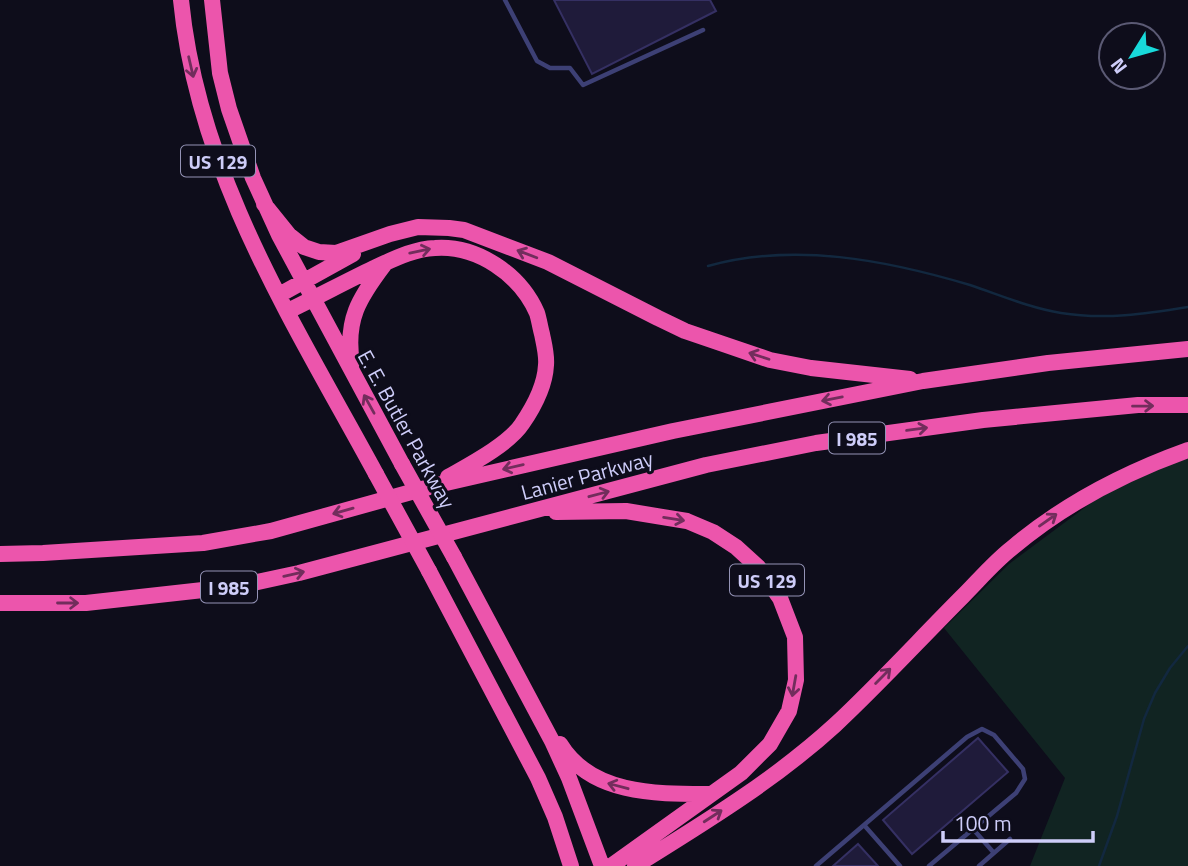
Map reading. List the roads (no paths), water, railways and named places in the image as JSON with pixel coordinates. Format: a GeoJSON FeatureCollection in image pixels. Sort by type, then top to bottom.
{"type":"FeatureCollection","features":[{"type":"Feature","properties":{"kind":"highway","name":"US 129"},"geometry":{"type":"LineString","coordinates":[[181,0],[188,55],[210,138],[246,231],[288,311]]}},
{"type":"Feature","properties":{"kind":"highway","name":"E. E. Butler Parkway"},"geometry":{"type":"LineString","coordinates":[[212,0],[217,58],[229,108],[264,204],[354,376],[524,685],[569,778],[602,866]]}},
{"type":"Feature","properties":{"kind":"highway"},"geometry":{"type":"LineString","coordinates":[[264,204],[289,235],[304,247],[319,252],[337,253],[375,239],[418,228],[464,230],[548,262],[676,327],[770,360],[811,368],[923,381]]}},
{"type":"Feature","properties":{"kind":"highway"},"geometry":{"type":"LineString","coordinates":[[279,295],[375,239]]}},
{"type":"Feature","properties":{"kind":"highway"},"geometry":{"type":"LineString","coordinates":[[433,486],[473,463],[521,427],[539,393],[547,364],[537,314],[525,293],[509,275],[495,265],[479,256],[453,248],[411,253],[288,311],[538,778],[555,817],[571,866]]}},
{"type":"Feature","properties":{"kind":"highway"},"geometry":{"type":"LineString","coordinates":[[354,376],[349,342],[351,324],[366,290],[386,263]]}},
{"type":"Feature","properties":{"kind":"highway","name":"Lanier Parkway"},"geometry":{"type":"LineString","coordinates":[[0,554],[203,543],[271,531],[433,486],[673,431],[923,381],[1048,363],[1188,349]]}},
{"type":"Feature","properties":{"kind":"highway","name":"Lanier Parkway"},"geometry":{"type":"LineString","coordinates":[[0,603],[86,603],[239,586],[299,573],[706,465],[816,443],[983,420],[1138,405],[1188,405]]}},
{"type":"Feature","properties":{"kind":"highway"},"geometry":{"type":"LineString","coordinates":[[635,866],[734,803],[788,764],[835,725],[1010,549],[1050,518],[1110,482],[1188,450]]}},
{"type":"Feature","properties":{"kind":"highway","name":"US 129"},"geometry":{"type":"LineString","coordinates":[[524,685],[566,753],[585,770],[606,783],[650,793],[709,794],[741,773],[770,744],[789,711],[796,680],[795,637],[780,598],[758,568],[736,547],[713,532],[687,521],[626,512],[533,512]]}},
{"type":"Feature","properties":{"kind":"highway"},"geometry":{"type":"LineString","coordinates":[[611,866],[709,794]]}},
{"type":"Feature","properties":{"kind":"highway"},"geometry":{"type":"LineString","coordinates":[[653,866],[677,840]]}},
{"type":"Feature","properties":{"kind":"lane"},"geometry":{"type":"LineString","coordinates":[[505,0],[537,61],[550,68],[570,68],[583,85],[703,30]]}},
{"type":"Feature","properties":{"kind":"lane"},"geometry":{"type":"LineString","coordinates":[[816,866],[967,737],[982,729],[1002,744],[1023,769],[1025,779],[1016,793],[929,866]]}},
{"type":"Feature","properties":{"kind":"lane"},"geometry":{"type":"LineString","coordinates":[[864,825],[900,866]]}},
{"type":"Feature","properties":{"kind":"lane"},"geometry":{"type":"LineString","coordinates":[[973,828],[994,853]]}},
{"type":"Feature","properties":{"kind":"lane"},"geometry":{"type":"LineString","coordinates":[[979,866],[1010,839]]}},
{"type":"Feature","properties":{"kind":"waterway"},"geometry":{"type":"LineString","coordinates":[[708,266],[773,255],[840,257],[938,276],[1026,305],[1061,313],[1109,316],[1188,307]]}},
{"type":"Feature","properties":{"kind":"waterway"},"geometry":{"type":"LineString","coordinates":[[1099,866],[1117,816],[1144,719],[1170,668],[1188,646]]}}]}
